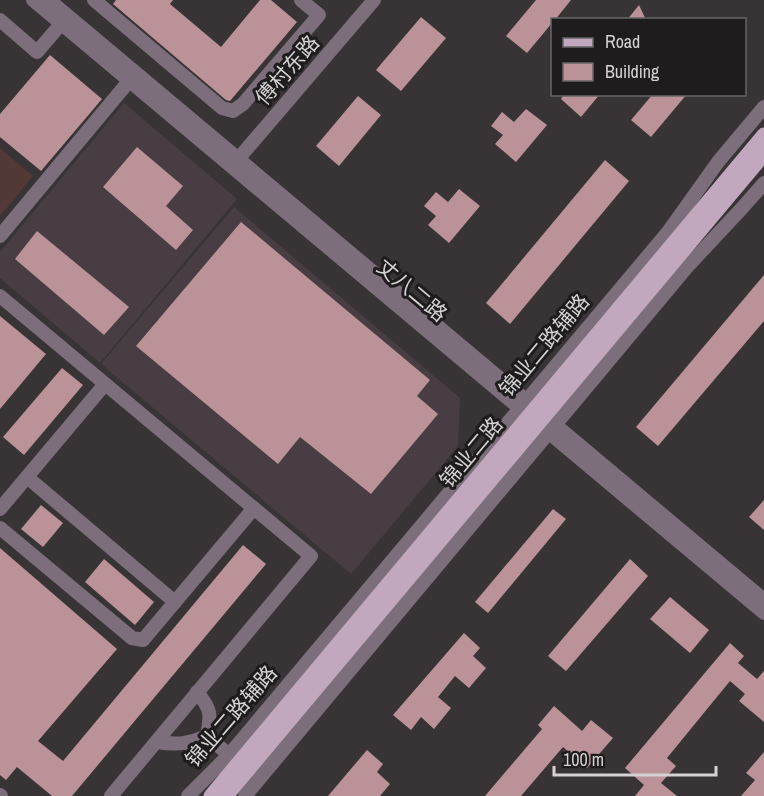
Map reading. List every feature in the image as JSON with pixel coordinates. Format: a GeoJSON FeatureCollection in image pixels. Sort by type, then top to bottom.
{"type":"FeatureCollection","features":[{"type":"Feature","properties":{"kind":"main road","name":"锦业二路"},"geometry":{"type":"LineString","coordinates":[[537,416],[764,135]]}},
{"type":"Feature","properties":{"kind":"main road","name":"锦业二路"},"geometry":{"type":"LineString","coordinates":[[212,796],[764,154]]}},
{"type":"Feature","properties":{"kind":"main road","name":"锦业二路"},"geometry":{"type":"LineString","coordinates":[[226,796],[239,763]]}},
{"type":"Feature","properties":{"kind":"street","name":"丈八二路"},"geometry":{"type":"LineString","coordinates":[[33,0],[65,20],[537,416],[764,600]]}},
{"type":"Feature","properties":{"kind":"street","name":"丈八二路"},"geometry":{"type":"LineString","coordinates":[[50,0],[65,20]]}},
{"type":"Feature","properties":{"kind":"street"},"geometry":{"type":"LineString","coordinates":[[94,0],[222,108],[233,111],[243,104],[319,15],[301,0]]}},
{"type":"Feature","properties":{"kind":"street","name":"傅村东路"},"geometry":{"type":"LineString","coordinates":[[235,163],[374,0]]}},
{"type":"Feature","properties":{"kind":"street"},"geometry":{"type":"LineString","coordinates":[[0,20],[37,52],[65,20]]}},
{"type":"Feature","properties":{"kind":"street"},"geometry":{"type":"LineString","coordinates":[[0,236],[133,77]]}},
{"type":"Feature","properties":{"kind":"street","name":"锦业二路辅路"},"geometry":{"type":"LineString","coordinates":[[245,796],[537,416],[718,162],[763,107]]}},
{"type":"Feature","properties":{"kind":"street","name":"锦业二路辅路"},"geometry":{"type":"LineString","coordinates":[[537,416],[687,267],[764,183]]}},
{"type":"Feature","properties":{"kind":"street"},"geometry":{"type":"LineString","coordinates":[[0,296],[312,556],[111,796]]}},
{"type":"Feature","properties":{"kind":"street"},"geometry":{"type":"LineString","coordinates":[[0,509],[105,384]]}},
{"type":"Feature","properties":{"kind":"street","name":"丈八二路"},"geometry":{"type":"LineString","coordinates":[[537,416],[764,613]]}},
{"type":"Feature","properties":{"kind":"street"},"geometry":{"type":"LineString","coordinates":[[27,477],[175,602]]}},
{"type":"Feature","properties":{"kind":"street"},"geometry":{"type":"LineString","coordinates":[[0,528],[132,638],[143,640],[254,508]]}},
{"type":"Feature","properties":{"kind":"street"},"geometry":{"type":"LineString","coordinates":[[197,692],[205,701],[211,717],[207,736]]}},
{"type":"Feature","properties":{"kind":"street"},"geometry":{"type":"LineString","coordinates":[[207,736],[239,763]]}},
{"type":"Feature","properties":{"kind":"street"},"geometry":{"type":"LineString","coordinates":[[157,742],[189,743],[207,736]]}},
{"type":"Feature","properties":{"kind":"street","name":"锦业二路辅路"},"geometry":{"type":"LineString","coordinates":[[188,796],[239,763]]}},
{"type":"Feature","properties":{"kind":"shaded area"},"geometry":{"type":"Polygon","coordinates":[[[124,103],[237,199],[100,363],[0,278],[0,252],[124,103]]]}},
{"type":"Feature","properties":{"kind":"shaded area"},"geometry":{"type":"Polygon","coordinates":[[[0,148],[33,176],[0,216],[0,148]]]}},
{"type":"Feature","properties":{"kind":"shaded area"},"geometry":{"type":"Polygon","coordinates":[[[234,207],[460,398],[458,446],[351,574],[101,364],[234,207]]]}},
{"type":"Feature","properties":{"kind":"building"},"geometry":{"type":"Polygon","coordinates":[[[116,0],[173,0],[170,4],[221,47],[260,0],[271,0],[297,22],[230,101],[113,4],[116,0]]]}},
{"type":"Feature","properties":{"kind":"building"},"geometry":{"type":"Polygon","coordinates":[[[536,0],[571,0],[557,18],[551,18],[551,24],[527,53],[506,36],[536,0]]]}},
{"type":"Feature","properties":{"kind":"building"},"geometry":{"type":"Polygon","coordinates":[[[639,5],[645,18],[629,18],[639,5]]]}},
{"type":"Feature","properties":{"kind":"building"},"geometry":{"type":"Polygon","coordinates":[[[421,17],[446,38],[401,91],[376,70],[421,17]]]}},
{"type":"Feature","properties":{"kind":"building"},"geometry":{"type":"Polygon","coordinates":[[[50,55],[102,99],[41,171],[0,137],[0,114],[50,55]]]}},
{"type":"Feature","properties":{"kind":"building"},"geometry":{"type":"Polygon","coordinates":[[[358,96],[381,115],[339,166],[316,146],[358,96]]]}},
{"type":"Feature","properties":{"kind":"building"},"geometry":{"type":"Polygon","coordinates":[[[563,96],[598,96],[581,117],[561,99],[563,96]]]}},
{"type":"Feature","properties":{"kind":"building"},"geometry":{"type":"Polygon","coordinates":[[[651,96],[685,96],[651,137],[631,120],[651,96]]]}},
{"type":"Feature","properties":{"kind":"building"},"geometry":{"type":"Polygon","coordinates":[[[526,109],[547,125],[516,162],[495,144],[503,135],[491,126],[502,112],[514,122],[526,109]]]}},
{"type":"Feature","properties":{"kind":"building"},"geometry":{"type":"Polygon","coordinates":[[[137,147],[183,186],[166,206],[193,230],[176,250],[103,187],[137,147]]]}},
{"type":"Feature","properties":{"kind":"building"},"geometry":{"type":"Polygon","coordinates":[[[605,160],[629,181],[510,324],[486,303],[605,160]]]}},
{"type":"Feature","properties":{"kind":"building"},"geometry":{"type":"Polygon","coordinates":[[[459,189],[480,206],[449,243],[428,225],[436,216],[424,206],[436,192],[448,202],[459,189]]]}},
{"type":"Feature","properties":{"kind":"building"},"geometry":{"type":"Polygon","coordinates":[[[241,222],[430,380],[417,396],[438,414],[371,494],[300,437],[278,464],[136,346],[241,222]]]}},
{"type":"Feature","properties":{"kind":"building"},"geometry":{"type":"Polygon","coordinates":[[[37,231],[129,307],[104,335],[15,259],[37,231]]]}},
{"type":"Feature","properties":{"kind":"building"},"geometry":{"type":"Polygon","coordinates":[[[764,275],[764,321],[658,446],[636,427],[764,275]]]}},
{"type":"Feature","properties":{"kind":"building"},"geometry":{"type":"Polygon","coordinates":[[[0,316],[46,354],[0,409],[0,316]]]}},
{"type":"Feature","properties":{"kind":"building"},"geometry":{"type":"Polygon","coordinates":[[[62,368],[83,385],[24,455],[3,437],[62,368]]]}},
{"type":"Feature","properties":{"kind":"building"},"geometry":{"type":"Polygon","coordinates":[[[764,500],[764,530],[749,517],[764,500]]]}},
{"type":"Feature","properties":{"kind":"building"},"geometry":{"type":"Polygon","coordinates":[[[41,505],[63,523],[43,547],[21,529],[41,505]]]}},
{"type":"Feature","properties":{"kind":"building"},"geometry":{"type":"Polygon","coordinates":[[[553,509],[566,519],[488,613],[475,602],[553,509]]]}},
{"type":"Feature","properties":{"kind":"building"},"geometry":{"type":"Polygon","coordinates":[[[243,545],[266,564],[72,796],[52,796],[17,767],[6,780],[0,775],[0,548],[117,649],[38,741],[63,761],[243,545]]]}},
{"type":"Feature","properties":{"kind":"building"},"geometry":{"type":"Polygon","coordinates":[[[104,559],[154,602],[135,625],[85,582],[104,559]]]}},
{"type":"Feature","properties":{"kind":"building"},"geometry":{"type":"Polygon","coordinates":[[[630,559],[648,576],[566,671],[548,656],[630,559]]]}},
{"type":"Feature","properties":{"kind":"building"},"geometry":{"type":"Polygon","coordinates":[[[670,597],[709,630],[690,653],[650,619],[670,597]]]}},
{"type":"Feature","properties":{"kind":"building"},"geometry":{"type":"Polygon","coordinates":[[[464,633],[480,648],[473,656],[486,668],[469,688],[455,676],[438,697],[451,708],[434,729],[421,717],[411,730],[393,715],[464,633]]]}},
{"type":"Feature","properties":{"kind":"building"},"geometry":{"type":"Polygon","coordinates":[[[730,643],[744,656],[738,663],[757,679],[764,671],[764,722],[739,701],[745,694],[730,681],[667,758],[676,766],[661,783],[677,796],[635,796],[644,785],[625,768],[730,643]]]}},
{"type":"Feature","properties":{"kind":"building"},"geometry":{"type":"Polygon","coordinates":[[[554,706],[582,731],[591,720],[613,738],[587,768],[563,747],[521,796],[485,796],[542,729],[538,725],[554,706]]]}},
{"type":"Feature","properties":{"kind":"building"},"geometry":{"type":"Polygon","coordinates":[[[367,750],[383,764],[377,772],[390,784],[380,796],[328,796],[367,750]]]}},
{"type":"Feature","properties":{"kind":"building"},"geometry":{"type":"Polygon","coordinates":[[[764,752],[764,796],[741,796],[755,780],[746,773],[764,752]]]}}]}
